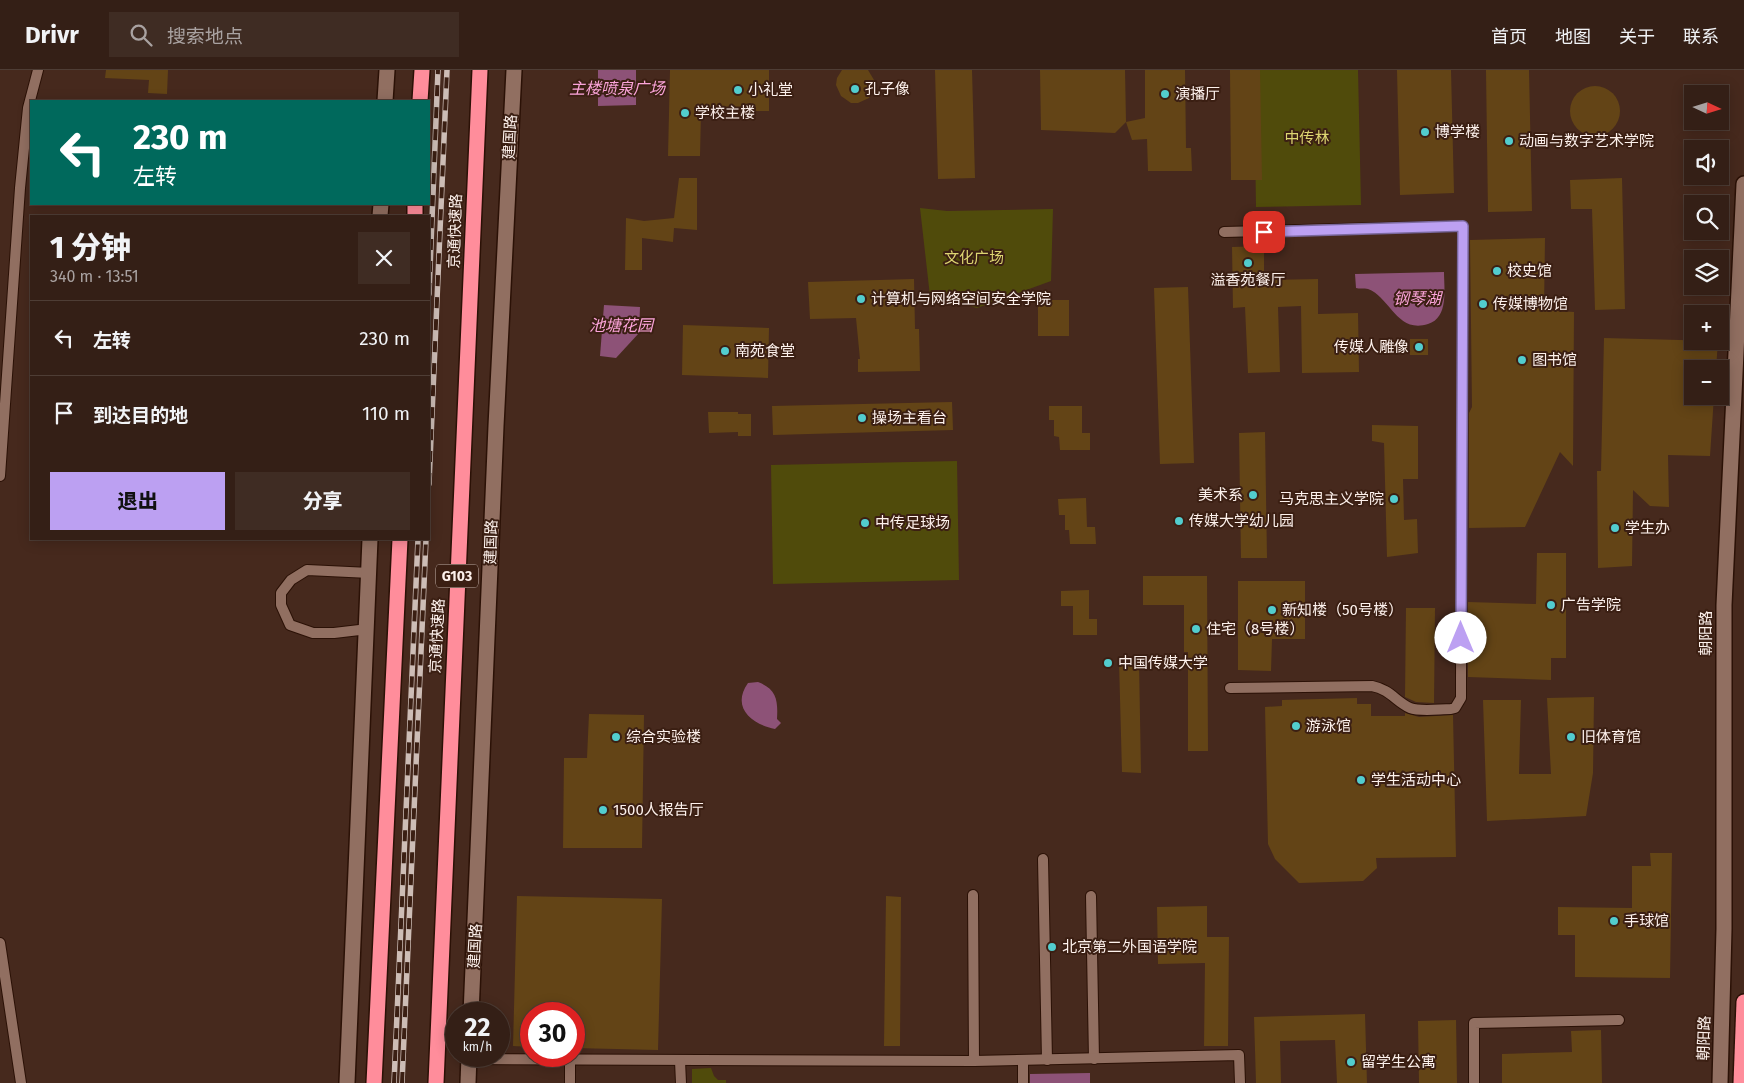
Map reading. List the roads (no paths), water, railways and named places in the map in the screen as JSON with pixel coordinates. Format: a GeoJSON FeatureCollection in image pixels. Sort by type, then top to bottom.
{"type":"FeatureCollection","features":[{"type":"Feature","properties":{"kind":"highway"},"geometry":{"type":"LineString","coordinates":[[420,100],[422,70]]}},
{"type":"Feature","properties":{"kind":"highway","name":"京通快速路"},"geometry":{"type":"LineString","coordinates":[[436,1083],[480,70]]}},
{"type":"Feature","properties":{"kind":"highway"},"geometry":{"type":"LineString","coordinates":[[374,1083],[400,540]]}},
{"type":"Feature","properties":{"kind":"highway"},"geometry":{"type":"LineString","coordinates":[[1741,1083],[1744,1002]]}},
{"type":"Feature","properties":{"kind":"main road"},"geometry":{"type":"LineString","coordinates":[[385,100],[386,70]]}},
{"type":"Feature","properties":{"kind":"main road","name":"建国路"},"geometry":{"type":"LineString","coordinates":[[472,1002],[496,426],[514,70]]}},
{"type":"Feature","properties":{"kind":"main road","name":"朝阳路"},"geometry":{"type":"LineString","coordinates":[[1720,1083],[1724,929],[1724,585],[1744,184]]}},
{"type":"Feature","properties":{"kind":"main road"},"geometry":{"type":"LineString","coordinates":[[347,1083],[368,629],[370,540]]}},
{"type":"Feature","properties":{"kind":"main road"},"geometry":{"type":"LineString","coordinates":[[468,1083],[469,1067]]}},
{"type":"Feature","properties":{"kind":"street"},"geometry":{"type":"LineString","coordinates":[[30,100],[38,70]]}},
{"type":"Feature","properties":{"kind":"street"},"geometry":{"type":"LineString","coordinates":[[0,476],[20,188],[30,100]]}},
{"type":"Feature","properties":{"kind":"street"},"geometry":{"type":"LineString","coordinates":[[1224,232],[1463,226],[1461,678],[1459,704],[1451,709],[1414,709],[1408,707],[1386,690],[1372,686],[1230,688]]}},
{"type":"Feature","properties":{"kind":"street"},"geometry":{"type":"LineString","coordinates":[[368,629],[334,633],[313,633],[290,625],[281,605],[281,593],[291,580],[306,570],[370,573]]}},
{"type":"Feature","properties":{"kind":"street"},"geometry":{"type":"LineString","coordinates":[[1043,858],[1047,1060]]}},
{"type":"Feature","properties":{"kind":"street"},"geometry":{"type":"LineString","coordinates":[[973,895],[974,1061]]}},
{"type":"Feature","properties":{"kind":"street"},"geometry":{"type":"LineString","coordinates":[[1091,896],[1094,1059]]}},
{"type":"Feature","properties":{"kind":"street"},"geometry":{"type":"LineString","coordinates":[[0,942],[21,1083]]}},
{"type":"Feature","properties":{"kind":"street"},"geometry":{"type":"LineString","coordinates":[[1474,1083],[1474,1024],[1619,1020]]}},
{"type":"Feature","properties":{"kind":"street"},"geometry":{"type":"LineString","coordinates":[[585,1060],[974,1061],[1239,1055],[1240,1083]]}},
{"type":"Feature","properties":{"kind":"street"},"geometry":{"type":"LineString","coordinates":[[1023,1060],[1023,1083]]}},
{"type":"Feature","properties":{"kind":"street"},"geometry":{"type":"LineString","coordinates":[[680,1061],[681,1083]]}},
{"type":"Feature","properties":{"kind":"street"},"geometry":{"type":"LineString","coordinates":[[570,1067],[570,1083]]}},
{"type":"Feature","properties":{"kind":"water","name":"主楼喷泉广场"},"geometry":{"type":"Polygon","coordinates":[[[598,70],[636,70],[636,105],[598,106],[598,70]]]}},
{"type":"Feature","properties":{"kind":"water","name":"钢琴湖"},"geometry":{"type":"Polygon","coordinates":[[[1444,272],[1444,302],[1439,316],[1435,321],[1417,326],[1401,319],[1376,293],[1368,289],[1356,288],[1355,274],[1444,272]]]}},
{"type":"Feature","properties":{"kind":"water","name":"池塘花园"},"geometry":{"type":"Polygon","coordinates":[[[604,305],[640,307],[639,333],[616,358],[600,356],[604,305]]]}},
{"type":"Feature","properties":{"kind":"water"},"geometry":{"type":"Polygon","coordinates":[[[758,682],[769,688],[775,696],[777,719],[781,723],[775,729],[766,727],[751,719],[743,707],[743,692],[748,683],[758,682]]]}},
{"type":"Feature","properties":{"kind":"water"},"geometry":{"type":"Polygon","coordinates":[[[1090,1073],[1090,1083],[1030,1083],[1030,1074],[1090,1073]]]}},
{"type":"Feature","properties":{"kind":"railway"},"geometry":{"type":"LineString","coordinates":[[430,269],[438,70]]}},
{"type":"Feature","properties":{"kind":"railway"},"geometry":{"type":"LineString","coordinates":[[430,461],[447,70]]}},
{"type":"Feature","properties":{"kind":"railway"},"geometry":{"type":"LineString","coordinates":[[394,1083],[418,540]]}},
{"type":"Feature","properties":{"kind":"railway"},"geometry":{"type":"LineString","coordinates":[[402,1083],[426,540]]}},
{"type":"Feature","properties":{"kind":"place","name":"孔子像"},"geometry":{"type":"Point","coordinates":[855,89]}},
{"type":"Feature","properties":{"kind":"place","name":"小礼堂"},"geometry":{"type":"Point","coordinates":[738,90]}},
{"type":"Feature","properties":{"kind":"place","name":"演播厅"},"geometry":{"type":"Point","coordinates":[1165,94]}},
{"type":"Feature","properties":{"kind":"place","name":"学校主楼"},"geometry":{"type":"Point","coordinates":[685,113]}},
{"type":"Feature","properties":{"kind":"place","name":"博学楼"},"geometry":{"type":"Point","coordinates":[1425,132]}},
{"type":"Feature","properties":{"kind":"place","name":"动画与数字艺术学院"},"geometry":{"type":"Point","coordinates":[1509,141]}},
{"type":"Feature","properties":{"kind":"place","name":"溢香苑餐厅"},"geometry":{"type":"Point","coordinates":[1248,263]}},
{"type":"Feature","properties":{"kind":"place","name":"校史馆"},"geometry":{"type":"Point","coordinates":[1497,271]}},
{"type":"Feature","properties":{"kind":"place","name":"计算机与网络空间安全学院"},"geometry":{"type":"Point","coordinates":[861,299]}},
{"type":"Feature","properties":{"kind":"place","name":"传媒博物馆"},"geometry":{"type":"Point","coordinates":[1483,304]}},
{"type":"Feature","properties":{"kind":"place","name":"传媒人雕像"},"geometry":{"type":"Point","coordinates":[1419,347]}},
{"type":"Feature","properties":{"kind":"place","name":"南苑食堂"},"geometry":{"type":"Point","coordinates":[725,351]}},
{"type":"Feature","properties":{"kind":"place","name":"图书馆"},"geometry":{"type":"Point","coordinates":[1522,360]}},
{"type":"Feature","properties":{"kind":"place","name":"操场主看台"},"geometry":{"type":"Point","coordinates":[862,418]}},
{"type":"Feature","properties":{"kind":"place","name":"美术系"},"geometry":{"type":"Point","coordinates":[1253,495]}},
{"type":"Feature","properties":{"kind":"place","name":"马克思主义学院"},"geometry":{"type":"Point","coordinates":[1394,499]}},
{"type":"Feature","properties":{"kind":"place","name":"传媒大学幼儿园"},"geometry":{"type":"Point","coordinates":[1179,521]}},
{"type":"Feature","properties":{"kind":"place","name":"中传足球场"},"geometry":{"type":"Point","coordinates":[865,523]}},
{"type":"Feature","properties":{"kind":"place","name":"学生办"},"geometry":{"type":"Point","coordinates":[1615,528]}},
{"type":"Feature","properties":{"kind":"place","name":"广告学院"},"geometry":{"type":"Point","coordinates":[1551,605]}},
{"type":"Feature","properties":{"kind":"place","name":"新知楼（50号楼）"},"geometry":{"type":"Point","coordinates":[1272,610]}},
{"type":"Feature","properties":{"kind":"place","name":"住宅（8号楼）"},"geometry":{"type":"Point","coordinates":[1196,629]}},
{"type":"Feature","properties":{"kind":"place","name":"中国传媒大学"},"geometry":{"type":"Point","coordinates":[1108,663]}},
{"type":"Feature","properties":{"kind":"place","name":"游泳馆"},"geometry":{"type":"Point","coordinates":[1296,726]}},
{"type":"Feature","properties":{"kind":"place","name":"综合实验楼"},"geometry":{"type":"Point","coordinates":[616,737]}},
{"type":"Feature","properties":{"kind":"place","name":"旧体育馆"},"geometry":{"type":"Point","coordinates":[1571,737]}},
{"type":"Feature","properties":{"kind":"place","name":"学生活动中心"},"geometry":{"type":"Point","coordinates":[1361,780]}},
{"type":"Feature","properties":{"kind":"place","name":"1500人报告厅"},"geometry":{"type":"Point","coordinates":[603,810]}},
{"type":"Feature","properties":{"kind":"place","name":"手球馆"},"geometry":{"type":"Point","coordinates":[1614,921]}},
{"type":"Feature","properties":{"kind":"place","name":"北京第二外国语学院"},"geometry":{"type":"Point","coordinates":[1052,947]}},
{"type":"Feature","properties":{"kind":"place","name":"留学生公寓"},"geometry":{"type":"Point","coordinates":[1351,1062]}},
{"type":"Feature","properties":{"kind":"park label","name":"中传林"},"geometry":{"type":"Point","coordinates":[1307,138]}},
{"type":"Feature","properties":{"kind":"park label","name":"文化广场"},"geometry":{"type":"Point","coordinates":[974,258]}}]}
